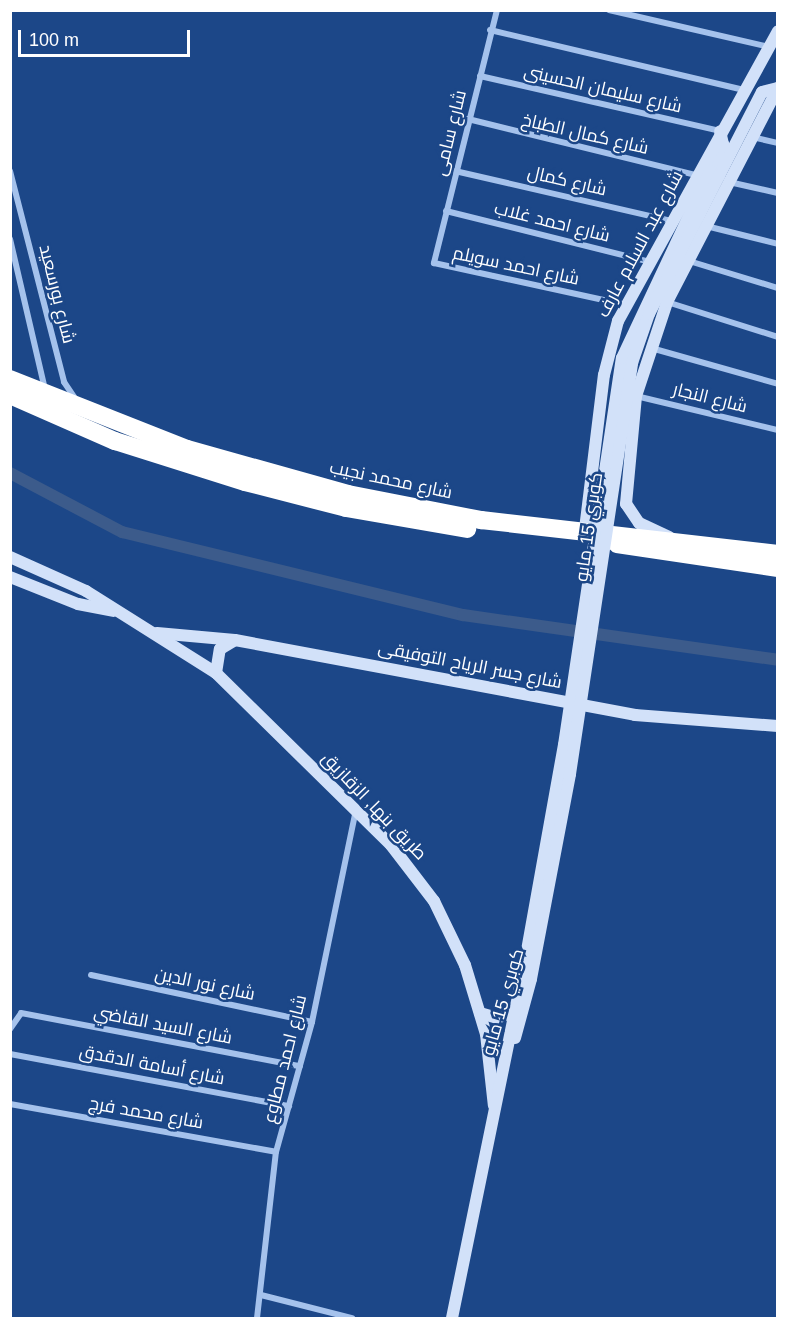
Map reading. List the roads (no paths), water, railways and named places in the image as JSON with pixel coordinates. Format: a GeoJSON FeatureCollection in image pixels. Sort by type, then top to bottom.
{"type":"FeatureCollection","features":[{"type":"Feature","properties":{"kind":"highway","name":"شارع محمد نجيب"},"geometry":{"type":"LineString","coordinates":[[10,379],[93,414],[320,494]]}},
{"type":"Feature","properties":{"kind":"highway","name":"شارع محمد نجيب"},"geometry":{"type":"LineString","coordinates":[[10,395],[116,441],[435,525],[629,545],[777,568]]}},
{"type":"Feature","properties":{"kind":"highway","name":"شارع محمد نجيب"},"geometry":{"type":"LineString","coordinates":[[347,501],[481,520],[670,538],[777,554]]}},
{"type":"Feature","properties":{"kind":"main road","name":"شارع عبد السلام عارف"},"geometry":{"type":"LineString","coordinates":[[585,529],[604,375],[626,305],[777,31]]}},
{"type":"Feature","properties":{"kind":"main road","name":"كوبري 15 مايو"},"geometry":{"type":"LineString","coordinates":[[501,1073],[526,979],[570,774],[632,363],[649,314],[762,92],[777,88]]}},
{"type":"Feature","properties":{"kind":"main road"},"geometry":{"type":"LineString","coordinates":[[670,538],[639,523],[626,504],[636,396],[648,347],[667,302],[706,226],[719,176],[752,137],[777,88]]}},
{"type":"Feature","properties":{"kind":"main road","name":"كوبري 15 مايو"},"geometry":{"type":"LineString","coordinates":[[719,176],[723,144],[720,131]]}},
{"type":"Feature","properties":{"kind":"main road","name":"طريق بنها, الزقازيق"},"geometry":{"type":"LineString","coordinates":[[10,557],[86,591],[113,611],[157,633],[216,673],[356,809],[434,901],[480,1013],[494,1106]]}},
{"type":"Feature","properties":{"kind":"main road","name":"طريق بنها, الزقازيق"},"geometry":{"type":"LineString","coordinates":[[10,577],[78,604],[113,611]]}},
{"type":"Feature","properties":{"kind":"main road","name":"شارع جسر الرياح التوفيقى"},"geometry":{"type":"LineString","coordinates":[[157,633],[235,640],[635,715],[777,726]]}},
{"type":"Feature","properties":{"kind":"main road"},"geometry":{"type":"LineString","coordinates":[[216,673],[220,649],[235,640]]}},
{"type":"Feature","properties":{"kind":"main road","name":"كوبري 15 مايو"},"geometry":{"type":"LineString","coordinates":[[501,1073],[513,1012],[526,979]]}},
{"type":"Feature","properties":{"kind":"main road"},"geometry":{"type":"LineString","coordinates":[[480,1013],[497,1018],[513,1012]]}},
{"type":"Feature","properties":{"kind":"main road","name":"طريق بنها, الزقازيق"},"geometry":{"type":"LineString","coordinates":[[452,1318],[501,1073]]}},
{"type":"Feature","properties":{"kind":"street","name":"شارع سامى"},"geometry":{"type":"LineString","coordinates":[[435,264],[455,171],[497,10]]}},
{"type":"Feature","properties":{"kind":"street"},"geometry":{"type":"LineString","coordinates":[[609,10],[770,47]]}},
{"type":"Feature","properties":{"kind":"street"},"geometry":{"type":"LineString","coordinates":[[490,30],[744,90]]}},
{"type":"Feature","properties":{"kind":"street","name":"شارع سليمان الحسينى"},"geometry":{"type":"LineString","coordinates":[[480,76],[720,131]]}},
{"type":"Feature","properties":{"kind":"street","name":"شارع كمال الطباخ"},"geometry":{"type":"LineString","coordinates":[[468,119],[696,175]]}},
{"type":"Feature","properties":{"kind":"street"},"geometry":{"type":"LineString","coordinates":[[752,137],[777,143]]}},
{"type":"Feature","properties":{"kind":"street","name":"شارع بورسعيد"},"geometry":{"type":"LineString","coordinates":[[10,171],[64,382],[93,414]]}},
{"type":"Feature","properties":{"kind":"street","name":"شارع كمال"},"geometry":{"type":"LineString","coordinates":[[455,171],[671,220]]}},
{"type":"Feature","properties":{"kind":"street"},"geometry":{"type":"LineString","coordinates":[[719,176],[777,193]]}},
{"type":"Feature","properties":{"kind":"street","name":"شارع احمد غلاب"},"geometry":{"type":"LineString","coordinates":[[446,211],[650,262]]}},
{"type":"Feature","properties":{"kind":"street"},"geometry":{"type":"LineString","coordinates":[[706,226],[777,244]]}},
{"type":"Feature","properties":{"kind":"street","name":"شارع بورسعيد"},"geometry":{"type":"LineString","coordinates":[[10,239],[46,396]]}},
{"type":"Feature","properties":{"kind":"street"},"geometry":{"type":"LineString","coordinates":[[689,261],[777,288]]}},
{"type":"Feature","properties":{"kind":"street","name":"شارع احمد سويلم"},"geometry":{"type":"LineString","coordinates":[[435,264],[626,305]]}},
{"type":"Feature","properties":{"kind":"street"},"geometry":{"type":"LineString","coordinates":[[667,302],[777,337]]}},
{"type":"Feature","properties":{"kind":"street"},"geometry":{"type":"LineString","coordinates":[[648,347],[777,384]]}},
{"type":"Feature","properties":{"kind":"street","name":"شارع النجار"},"geometry":{"type":"LineString","coordinates":[[636,396],[777,430]]}},
{"type":"Feature","properties":{"kind":"street","name":"شارع احمد مطاوع"},"geometry":{"type":"LineString","coordinates":[[256,1318],[261,1295],[276,1152],[312,1022],[356,809]]}},
{"type":"Feature","properties":{"kind":"street","name":"شارع نور الدين"},"geometry":{"type":"LineString","coordinates":[[91,975],[312,1022]]}},
{"type":"Feature","properties":{"kind":"street","name":"شارع السيد القاضي"},"geometry":{"type":"LineString","coordinates":[[10,1029],[21,1013],[300,1066]]}},
{"type":"Feature","properties":{"kind":"street","name":"شارع أسامة الدقدق"},"geometry":{"type":"LineString","coordinates":[[10,1054],[288,1106]]}},
{"type":"Feature","properties":{"kind":"street","name":"شارع محمد فرج"},"geometry":{"type":"LineString","coordinates":[[10,1104],[276,1152]]}},
{"type":"Feature","properties":{"kind":"street"},"geometry":{"type":"LineString","coordinates":[[261,1295],[352,1318]]}},
{"type":"Feature","properties":{"kind":"waterway"},"geometry":{"type":"LineString","coordinates":[[10,473],[122,532],[463,615],[778,660]]}}]}
